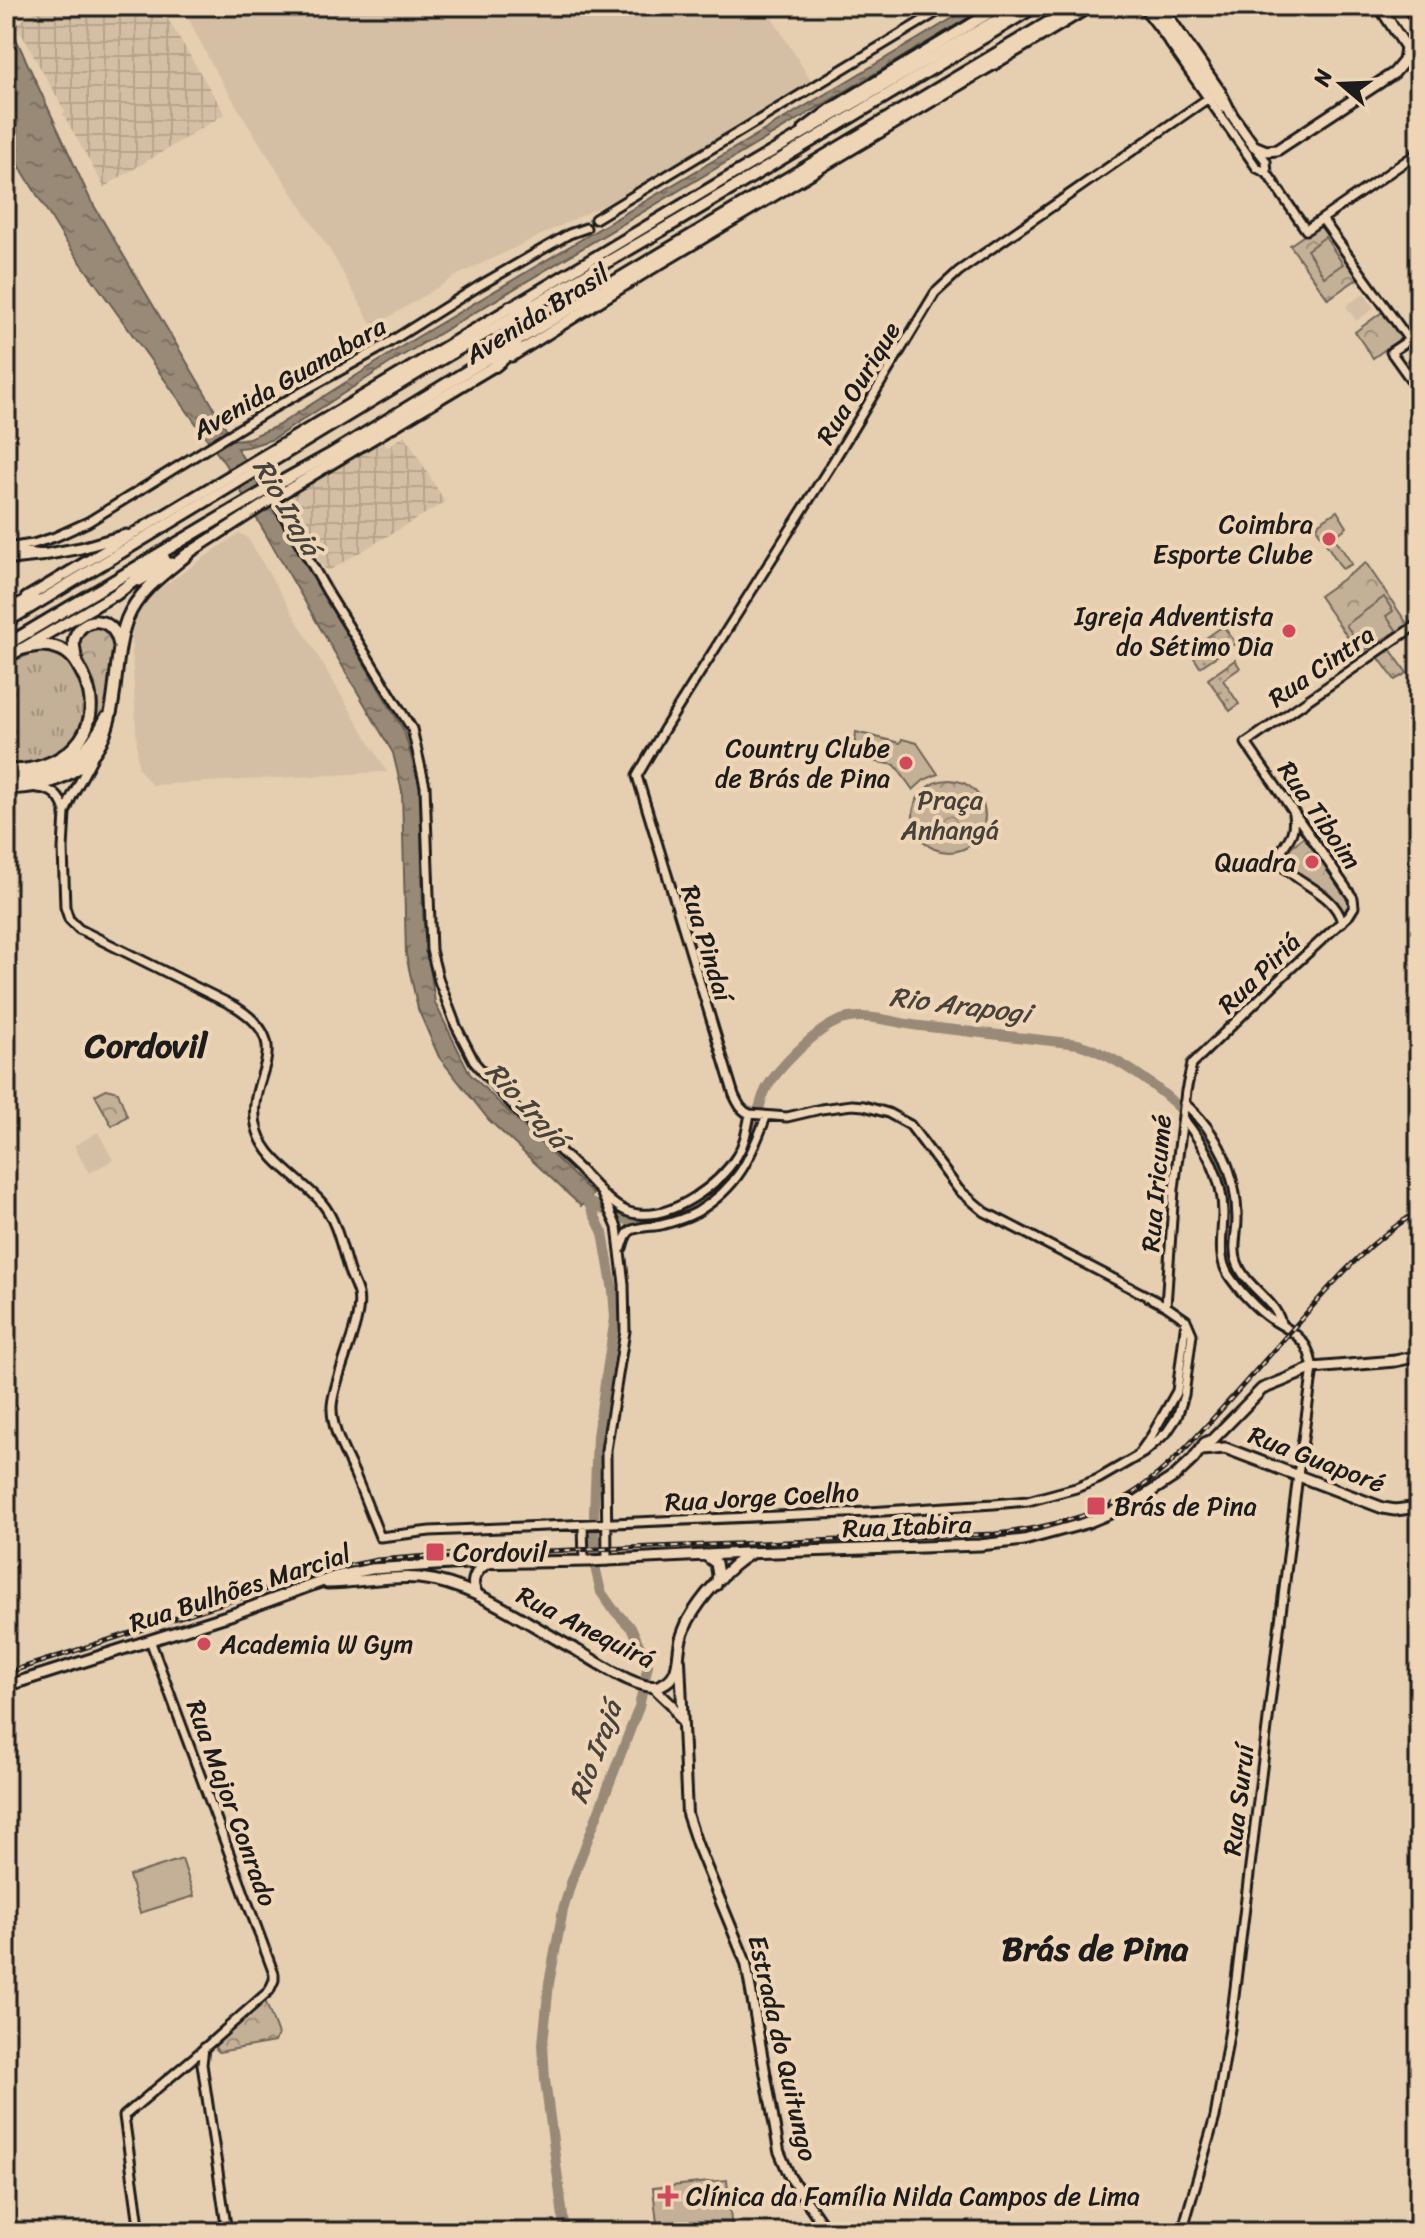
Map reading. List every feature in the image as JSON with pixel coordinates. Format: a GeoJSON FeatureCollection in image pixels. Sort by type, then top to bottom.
{"type":"FeatureCollection","features":[{"type":"Feature","properties":{"kind":"highway","name":"Avenida Brasil"},"geometry":{"type":"LineString","coordinates":[[6,622],[110,560],[224,486],[581,278],[1036,6]]}},
{"type":"Feature","properties":{"kind":"highway","name":"Avenida Brasil"},"geometry":{"type":"LineString","coordinates":[[6,645],[226,514],[272,495],[333,453],[622,277],[1076,6]]}},
{"type":"Feature","properties":{"kind":"highway"},"geometry":{"type":"LineString","coordinates":[[884,120],[904,114],[994,64]]}},
{"type":"Feature","properties":{"kind":"highway"},"geometry":{"type":"LineString","coordinates":[[495,366],[513,349],[606,291],[622,277]]}},
{"type":"Feature","properties":{"kind":"highway"},"geometry":{"type":"LineString","coordinates":[[510,307],[521,306],[581,278]]}},
{"type":"Feature","properties":{"kind":"highway"},"geometry":{"type":"LineString","coordinates":[[115,595],[211,528],[226,514]]}},
{"type":"Feature","properties":{"kind":"highway"},"geometry":{"type":"LineString","coordinates":[[6,788],[35,788],[50,783],[74,771],[94,755],[108,729],[120,646],[128,619],[141,595],[189,553]]}},
{"type":"Feature","properties":{"kind":"highway"},"geometry":{"type":"LineString","coordinates":[[6,559],[43,555]]}},
{"type":"Feature","properties":{"kind":"highway"},"geometry":{"type":"LineString","coordinates":[[6,610],[110,560]]}},
{"type":"Feature","properties":{"kind":"highway"},"geometry":{"type":"LineString","coordinates":[[6,770],[24,770],[63,756],[77,744],[86,729],[91,698],[77,663],[74,640],[78,631],[94,621],[108,624],[118,633],[120,646]]}},
{"type":"Feature","properties":{"kind":"highway"},"geometry":{"type":"LineString","coordinates":[[18,650],[46,645],[59,648],[77,663]]}},
{"type":"Feature","properties":{"kind":"highway"},"geometry":{"type":"LineString","coordinates":[[6,780],[37,777],[76,759],[95,737],[112,703]]}},
{"type":"Feature","properties":{"kind":"main road"},"geometry":{"type":"LineString","coordinates":[[791,140],[831,109],[1001,6]]}},
{"type":"Feature","properties":{"kind":"main road","name":"Avenida Brasil"},"geometry":{"type":"LineString","coordinates":[[257,467],[510,307],[1020,6]]}},
{"type":"Feature","properties":{"kind":"main road","name":"Avenida Brasil"},"geometry":{"type":"LineString","coordinates":[[6,658],[189,553],[249,515],[272,495],[495,366],[652,268],[1091,6]]}},
{"type":"Feature","properties":{"kind":"main road"},"geometry":{"type":"LineString","coordinates":[[1151,6],[1254,146],[1266,151],[1277,150],[1394,73],[1404,61],[1406,47]]}},
{"type":"Feature","properties":{"kind":"main road"},"geometry":{"type":"LineString","coordinates":[[1161,6],[1221,93],[1232,115]]}},
{"type":"Feature","properties":{"kind":"main road"},"geometry":{"type":"LineString","coordinates":[[1379,6],[1419,67]]}},
{"type":"Feature","properties":{"kind":"main road"},"geometry":{"type":"LineString","coordinates":[[1393,6],[1419,46]]}},
{"type":"Feature","properties":{"kind":"main road","name":"Avenida Brasil"},"geometry":{"type":"LineString","coordinates":[[6,610],[224,486]]}},
{"type":"Feature","properties":{"kind":"main road"},"geometry":{"type":"LineString","coordinates":[[6,549],[43,555],[141,531]]}},
{"type":"Feature","properties":{"kind":"main road","name":"Rua Itabira"},"geometry":{"type":"LineString","coordinates":[[587,1561],[980,1545],[1042,1536],[1086,1523],[1132,1504],[1175,1476],[1262,1389],[1313,1368],[1419,1356]]}},
{"type":"Feature","properties":{"kind":"main road"},"geometry":{"type":"LineString","coordinates":[[1219,1433],[1219,1440],[1225,1448]]}},
{"type":"Feature","properties":{"kind":"main road","name":"Rua Guaporé"},"geometry":{"type":"LineString","coordinates":[[1201,1450],[1225,1448],[1383,1508],[1419,1507]]}},
{"type":"Feature","properties":{"kind":"main road","name":"Estrada do Quitungo"},"geometry":{"type":"LineString","coordinates":[[753,1553],[736,1564],[716,1585],[689,1620],[680,1643],[687,1814],[746,1963],[779,2151],[790,2177],[828,2232]]}},
{"type":"Feature","properties":{"kind":"main road"},"geometry":{"type":"LineString","coordinates":[[704,1555],[716,1563],[716,1585]]}},
{"type":"Feature","properties":{"kind":"main road","name":"Rua Bulhões Marcial"},"geometry":{"type":"LineString","coordinates":[[6,1686],[233,1614],[356,1571],[587,1561]]}},
{"type":"Feature","properties":{"kind":"main road"},"geometry":{"type":"LineString","coordinates":[[479,1596],[475,1591],[474,1579],[488,1563]]}},
{"type":"Feature","properties":{"kind":"main road","name":"Rua Anequirá"},"geometry":{"type":"LineString","coordinates":[[320,1583],[415,1577],[436,1581],[479,1596],[647,1686],[660,1686],[670,1679],[680,1660]]}},
{"type":"Feature","properties":{"kind":"main road","name":"Estrada do Quitungo"},"geometry":{"type":"LineString","coordinates":[[647,1686],[672,1705],[682,1728]]}},
{"type":"Feature","properties":{"kind":"street"},"geometry":{"type":"LineString","coordinates":[[595,219],[947,6]]}},
{"type":"Feature","properties":{"kind":"street"},"geometry":{"type":"LineString","coordinates":[[1142,6],[1257,168],[1267,173],[1306,230],[1419,152]]}},
{"type":"Feature","properties":{"kind":"street","name":"Rua Ourique"},"geometry":{"type":"LineString","coordinates":[[637,776],[935,293],[959,271],[1207,99]]}},
{"type":"Feature","properties":{"kind":"street"},"geometry":{"type":"LineString","coordinates":[[1254,146],[1266,161],[1267,173]]}},
{"type":"Feature","properties":{"kind":"street"},"geometry":{"type":"LineString","coordinates":[[1322,219],[1409,340],[1391,352],[1419,391]]}},
{"type":"Feature","properties":{"kind":"street","name":"Avenida Guanabara"},"geometry":{"type":"LineString","coordinates":[[6,549],[33,544],[71,530],[377,350],[479,286],[569,234],[586,228]]}},
{"type":"Feature","properties":{"kind":"street"},"geometry":{"type":"LineString","coordinates":[[272,495],[333,602],[412,729],[425,786],[431,950],[456,1026],[475,1063],[489,1079],[617,1207],[637,1214],[669,1209],[690,1200],[732,1164],[744,1141],[751,1115],[787,1117],[852,1105],[877,1108],[910,1125],[959,1190],[985,1212],[1166,1306]]}},
{"type":"Feature","properties":{"kind":"street","name":"Rua Cintra"},"geometry":{"type":"LineString","coordinates":[[1246,743],[1419,623]]}},
{"type":"Feature","properties":{"kind":"street","name":"Rua Tiboim"},"geometry":{"type":"LineString","coordinates":[[1246,743],[1353,898],[1353,911]]}},
{"type":"Feature","properties":{"kind":"street"},"geometry":{"type":"LineString","coordinates":[[65,813],[94,755]]}},
{"type":"Feature","properties":{"kind":"street","name":"Rua Pindaí"},"geometry":{"type":"LineString","coordinates":[[637,776],[734,1095],[745,1112],[751,1115]]}},
{"type":"Feature","properties":{"kind":"street"},"geometry":{"type":"LineString","coordinates":[[35,788],[54,792],[65,813]]}},
{"type":"Feature","properties":{"kind":"street"},"geometry":{"type":"LineString","coordinates":[[1292,811],[1294,830],[1281,851],[1280,863],[1327,900],[1342,922]]}},
{"type":"Feature","properties":{"kind":"street","name":"Rua Jorge Coelho"},"geometry":{"type":"LineString","coordinates":[[65,813],[64,904],[72,923],[236,1007],[259,1023],[264,1033],[268,1053],[255,1097],[257,1129],[272,1155],[328,1212],[358,1295],[357,1317],[336,1384],[332,1415],[380,1537],[430,1531],[880,1512],[1028,1501],[1076,1488],[1136,1458],[1177,1391],[1186,1320],[1166,1306]]}},
{"type":"Feature","properties":{"kind":"street"},"geometry":{"type":"LineString","coordinates":[[1290,840],[1299,835],[1315,841]]}},
{"type":"Feature","properties":{"kind":"street","name":"Rua Piriá"},"geometry":{"type":"LineString","coordinates":[[1192,1064],[1353,911]]}},
{"type":"Feature","properties":{"kind":"street","name":"Rua Iricumé"},"geometry":{"type":"LineString","coordinates":[[1166,1306],[1174,1189],[1192,1064]]}},
{"type":"Feature","properties":{"kind":"street"},"geometry":{"type":"LineString","coordinates":[[1183,1111],[1202,1120],[1223,1152],[1234,1192],[1238,1264],[1249,1282],[1277,1313],[1281,1323]]}},
{"type":"Feature","properties":{"kind":"street"},"geometry":{"type":"LineString","coordinates":[[1183,1111],[1208,1154],[1220,1188],[1222,1252],[1226,1271],[1264,1313],[1304,1342],[1313,1368]]}},
{"type":"Feature","properties":{"kind":"street"},"geometry":{"type":"LineString","coordinates":[[621,1250],[625,1237],[632,1230],[691,1215],[722,1192],[749,1160],[764,1117]]}},
{"type":"Feature","properties":{"kind":"street"},"geometry":{"type":"LineString","coordinates":[[601,1192],[617,1227],[621,1250],[625,1331],[606,1450],[605,1561]]}},
{"type":"Feature","properties":{"kind":"street","name":"Rua Suruí"},"geometry":{"type":"LineString","coordinates":[[1182,2232],[1215,2117],[1230,2029],[1313,1368]]}},
{"type":"Feature","properties":{"kind":"street"},"geometry":{"type":"LineString","coordinates":[[585,1525],[587,1561]]}},
{"type":"Feature","properties":{"kind":"street","name":"Rua Major Conrado"},"geometry":{"type":"LineString","coordinates":[[150,1640],[272,1967],[274,1980],[269,1991],[204,2048]]}},
{"type":"Feature","properties":{"kind":"street"},"geometry":{"type":"LineString","coordinates":[[140,2232],[124,2116],[204,2048]]}},
{"type":"Feature","properties":{"kind":"street"},"geometry":{"type":"LineString","coordinates":[[204,2048],[202,2064],[227,2232]]}},
{"type":"Feature","properties":{"kind":"street"},"geometry":{"type":"LineString","coordinates":[[192,2059],[202,2064]]}},
{"type":"Feature","properties":{"kind":"shaded area"},"geometry":{"type":"Polygon","coordinates":[[[45,6],[160,6],[225,114],[104,187],[16,24],[45,6]]]}},
{"type":"Feature","properties":{"kind":"shaded area"},"geometry":{"type":"Polygon","coordinates":[[[182,6],[765,6],[813,84],[637,189],[458,275],[373,327],[334,257],[213,67],[182,6]]]}},
{"type":"Feature","properties":{"kind":"shaded area"},"geometry":{"type":"Polygon","coordinates":[[[1364,293],[1374,308],[1356,321],[1346,306],[1364,293]]]}},
{"type":"Feature","properties":{"kind":"shaded area"},"geometry":{"type":"Polygon","coordinates":[[[405,435],[445,502],[330,570],[324,568],[286,505],[289,494],[382,439],[387,447],[405,435]]]}},
{"type":"Feature","properties":{"kind":"shaded area"},"geometry":{"type":"Polygon","coordinates":[[[239,533],[249,540],[387,772],[152,785],[138,768],[131,630],[140,607],[155,592],[239,533]]]}},
{"type":"Feature","properties":{"kind":"shaded area"},"geometry":{"type":"Polygon","coordinates":[[[98,1132],[113,1160],[89,1173],[74,1146],[98,1132]]]}},
{"type":"Feature","properties":{"kind":"green space"},"geometry":{"type":"Polygon","coordinates":[[[1322,223],[1360,277],[1328,299],[1290,245],[1322,223]]]}},
{"type":"Feature","properties":{"kind":"green space"},"geometry":{"type":"Polygon","coordinates":[[[1325,237],[1343,264],[1324,277],[1307,250],[1325,237]]]}},
{"type":"Feature","properties":{"kind":"green space"},"geometry":{"type":"Polygon","coordinates":[[[1385,310],[1404,336],[1373,358],[1355,332],[1385,310]]]}},
{"type":"Feature","properties":{"kind":"green space","name":"Coimbra Esporte Clube"},"geometry":{"type":"Polygon","coordinates":[[[1337,511],[1347,527],[1334,537],[1352,564],[1342,569],[1317,529],[1319,523],[1337,511]]]}},
{"type":"Feature","properties":{"kind":"green space"},"geometry":{"type":"Polygon","coordinates":[[[1366,563],[1410,628],[1363,659],[1319,596],[1366,563]]]}},
{"type":"Feature","properties":{"kind":"green space"},"geometry":{"type":"Polygon","coordinates":[[[1384,597],[1393,611],[1386,616],[1397,631],[1364,651],[1346,625],[1384,597]]]}},
{"type":"Feature","properties":{"kind":"green space"},"geometry":{"type":"Polygon","coordinates":[[[102,623],[117,641],[105,707],[85,742],[98,705],[95,684],[78,647],[79,637],[85,628],[102,623]]]}},
{"type":"Feature","properties":{"kind":"green space"},"geometry":{"type":"Polygon","coordinates":[[[1223,626],[1236,643],[1200,667],[1189,650],[1223,626]]]}},
{"type":"Feature","properties":{"kind":"green space"},"geometry":{"type":"Polygon","coordinates":[[[1388,646],[1407,673],[1395,680],[1376,654],[1388,646]]]}},
{"type":"Feature","properties":{"kind":"green space"},"geometry":{"type":"Polygon","coordinates":[[[40,650],[63,658],[73,667],[87,703],[86,720],[75,741],[58,755],[39,763],[6,766],[6,664],[40,650]]]}},
{"type":"Feature","properties":{"kind":"green space"},"geometry":{"type":"Polygon","coordinates":[[[1235,660],[1240,668],[1223,680],[1239,704],[1230,711],[1208,679],[1235,660]]]}},
{"type":"Feature","properties":{"kind":"green space","name":"Country Clube de Brás de Pina"},"geometry":{"type":"Polygon","coordinates":[[[856,732],[900,743],[902,739],[917,743],[938,774],[924,780],[913,790],[895,765],[853,758],[856,732]]]}},
{"type":"Feature","properties":{"kind":"green space","name":"Praça Anhangá"},"geometry":{"type":"Polygon","coordinates":[[[949,780],[969,786],[979,796],[985,816],[979,836],[969,846],[949,852],[929,846],[919,836],[913,816],[919,796],[929,786],[949,780]]]}},
{"type":"Feature","properties":{"kind":"green space"},"geometry":{"type":"Polygon","coordinates":[[[1307,835],[1352,903],[1345,915],[1281,860],[1292,846],[1307,835]]]}},
{"type":"Feature","properties":{"kind":"green space"},"geometry":{"type":"Polygon","coordinates":[[[106,1089],[118,1092],[127,1116],[112,1126],[95,1095],[106,1089]]]}},
{"type":"Feature","properties":{"kind":"green space"},"geometry":{"type":"Polygon","coordinates":[[[182,1859],[194,1896],[140,1913],[129,1876],[182,1859]]]}},
{"type":"Feature","properties":{"kind":"green space"},"geometry":{"type":"Polygon","coordinates":[[[265,2000],[278,2035],[274,2042],[219,2052],[215,2046],[265,2000]]]}},
{"type":"Feature","properties":{"kind":"green space"},"geometry":{"type":"Polygon","coordinates":[[[727,2180],[732,2231],[658,2232],[653,2188],[727,2180]]]}},
{"type":"Feature","properties":{"kind":"water","name":"Rio Irajá"},"geometry":{"type":"Polygon","coordinates":[[[973,6],[988,6],[395,360],[273,439],[237,448],[404,731],[420,788],[423,917],[435,1003],[470,1074],[593,1194],[581,1206],[489,1120],[439,1057],[418,1009],[406,955],[402,791],[393,753],[225,464],[64,239],[6,144],[6,17],[90,199],[233,440],[249,438],[277,426],[409,342],[973,6]]]}},
{"type":"Feature","properties":{"kind":"waterway","name":"Rio Arapogi"},"geometry":{"type":"LineString","coordinates":[[589,1202],[617,1217],[639,1221],[682,1212],[710,1197],[741,1162],[766,1089],[807,1042],[836,1022],[856,1017],[878,1018],[920,1026],[1078,1044],[1142,1077],[1201,1131],[1225,1177],[1232,1264],[1246,1286],[1270,1310]]}},
{"type":"Feature","properties":{"kind":"waterway","name":"Rio Irajá"},"geometry":{"type":"LineString","coordinates":[[565,2232],[545,2080],[543,2044],[549,1983],[571,1883],[639,1707],[648,1665],[632,1629],[601,1592],[596,1571],[594,1514],[597,1436],[615,1318],[603,1233],[588,1202],[579,1193]]}},
{"type":"Feature","properties":{"kind":"railway"},"geometry":{"type":"LineString","coordinates":[[6,1673],[323,1571],[377,1560],[995,1534],[1050,1525],[1088,1514],[1139,1489],[1170,1463],[1343,1273],[1386,1233],[1419,1211]]}},
{"type":"Feature","properties":{"kind":"place","name":"Coimbra Esporte Clube"},"geometry":{"type":"Point","coordinates":[1329,539]}},
{"type":"Feature","properties":{"kind":"place","name":"Igreja Adventista do Sétimo Dia"},"geometry":{"type":"Point","coordinates":[1289,631]}},
{"type":"Feature","properties":{"kind":"place","name":"Country Clube de Brás de Pina"},"geometry":{"type":"Point","coordinates":[906,763]}},
{"type":"Feature","properties":{"kind":"place","name":"Quadra"},"geometry":{"type":"Point","coordinates":[1312,862]}},
{"type":"Feature","properties":{"kind":"place","name":"Brás de Pina"},"geometry":{"type":"Point","coordinates":[1096,1506]}},
{"type":"Feature","properties":{"kind":"place","name":"Cordovil"},"geometry":{"type":"Point","coordinates":[435,1552]}},
{"type":"Feature","properties":{"kind":"place","name":"Academia W Gym"},"geometry":{"type":"Point","coordinates":[204,1644]}},
{"type":"Feature","properties":{"kind":"place","name":"Clínica da Família Nilda Campos de Lima"},"geometry":{"type":"Point","coordinates":[668,2196]}},
{"type":"Feature","properties":{"kind":"district","name":"Cordovil"},"geometry":{"type":"Point","coordinates":[146,1046]}},
{"type":"Feature","properties":{"kind":"district","name":"Brás de Pina"},"geometry":{"type":"Point","coordinates":[1095,1949]}}]}
